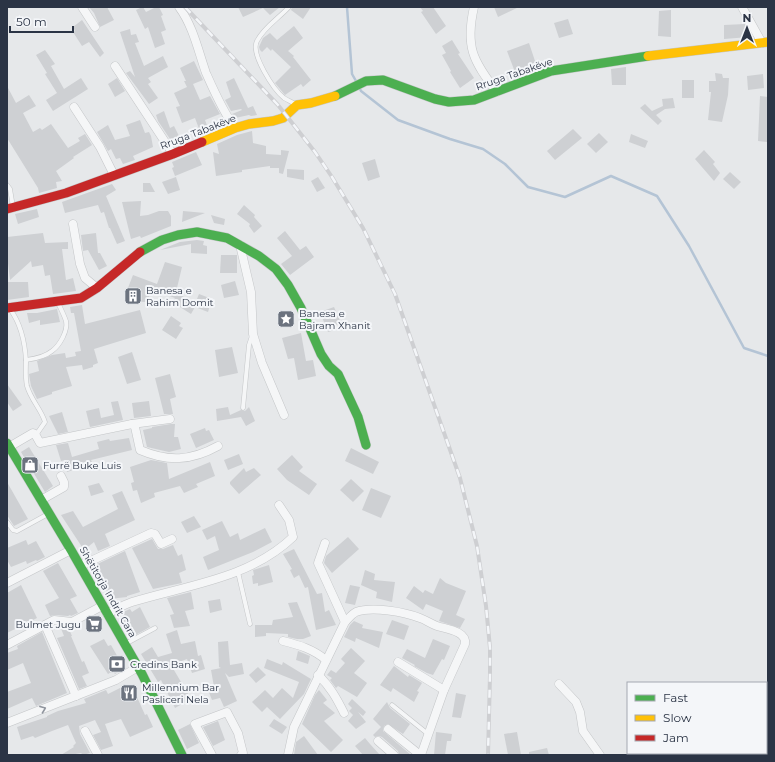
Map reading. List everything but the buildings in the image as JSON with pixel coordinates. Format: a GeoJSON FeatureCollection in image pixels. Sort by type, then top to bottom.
{"type":"FeatureCollection","features":[{"type":"Feature","properties":{"kind":"street"},"geometry":{"type":"LineString","coordinates":[[82,7],[95,27]]}},
{"type":"Feature","properties":{"kind":"street"},"geometry":{"type":"LineString","coordinates":[[179,7],[187,20],[207,73],[228,119],[235,128]]}},
{"type":"Feature","properties":{"kind":"street"},"geometry":{"type":"LineString","coordinates":[[474,7],[470,30],[472,50],[480,69],[497,92]]}},
{"type":"Feature","properties":{"kind":"street"},"geometry":{"type":"LineString","coordinates":[[742,7],[765,42]]}},
{"type":"Feature","properties":{"kind":"street","name":"Rruga Tabakëve"},"geometry":{"type":"LineString","coordinates":[[10,208],[66,193],[114,176],[173,154],[235,128],[283,118],[297,105],[311,103],[337,95],[363,82],[374,79],[383,80],[435,99],[449,102],[474,100],[551,71],[655,55],[765,42]]}},
{"type":"Feature","properties":{"kind":"street"},"geometry":{"type":"LineString","coordinates":[[115,66],[156,126],[173,154]]}},
{"type":"Feature","properties":{"kind":"street"},"geometry":{"type":"LineString","coordinates":[[74,107],[100,147],[114,176]]}},
{"type":"Feature","properties":{"kind":"street"},"geometry":{"type":"LineString","coordinates":[[73,224],[80,264],[85,278],[97,288]]}},
{"type":"Feature","properties":{"kind":"street"},"geometry":{"type":"LineString","coordinates":[[8,307],[81,298],[97,288],[140,252],[162,240],[178,235],[197,232],[227,238],[260,256],[276,269],[288,285],[301,308],[321,354],[329,366],[338,374],[358,417],[366,445]]}},
{"type":"Feature","properties":{"kind":"street"},"geometry":{"type":"LineString","coordinates":[[240,245],[251,292],[253,334],[262,363],[284,415]]}},
{"type":"Feature","properties":{"kind":"street"},"geometry":{"type":"LineString","coordinates":[[8,445],[30,433],[36,435],[40,443],[132,424],[170,419]]}},
{"type":"Feature","properties":{"kind":"street"},"geometry":{"type":"LineString","coordinates":[[132,424],[135,427],[140,450],[156,456],[172,459],[205,453],[218,446]]}},
{"type":"Feature","properties":{"kind":"street","name":"Shëtitorja Indrit Cara"},"geometry":{"type":"LineString","coordinates":[[8,445],[71,550],[138,667],[182,755]]}},
{"type":"Feature","properties":{"kind":"street"},"geometry":{"type":"LineString","coordinates":[[41,500],[64,487],[64,482],[61,476]]}},
{"type":"Feature","properties":{"kind":"street"},"geometry":{"type":"LineString","coordinates":[[7,645],[54,620],[72,622],[130,602],[224,577],[251,566],[284,545],[293,537],[290,520],[279,505]]}},
{"type":"Feature","properties":{"kind":"street"},"geometry":{"type":"LineString","coordinates":[[80,566],[151,533],[155,534],[161,544],[172,539]]}},
{"type":"Feature","properties":{"kind":"street"},"geometry":{"type":"LineString","coordinates":[[325,543],[318,562],[345,622]]}},
{"type":"Feature","properties":{"kind":"street"},"geometry":{"type":"LineString","coordinates":[[7,583],[71,550]]}},
{"type":"Feature","properties":{"kind":"street"},"geometry":{"type":"LineString","coordinates":[[288,755],[292,731],[318,676],[345,622],[356,612],[367,610],[404,613],[456,632],[462,635],[466,640],[444,690],[421,755],[388,729]]}},
{"type":"Feature","properties":{"kind":"street"},"geometry":{"type":"LineString","coordinates":[[45,625],[76,696]]}},
{"type":"Feature","properties":{"kind":"street"},"geometry":{"type":"LineString","coordinates":[[283,641],[305,647],[319,654],[326,660]]}},
{"type":"Feature","properties":{"kind":"street"},"geometry":{"type":"LineString","coordinates":[[398,662],[444,690]]}},
{"type":"Feature","properties":{"kind":"street"},"geometry":{"type":"LineString","coordinates":[[7,723],[116,680],[138,667]]}},
{"type":"Feature","properties":{"kind":"street"},"geometry":{"type":"LineString","coordinates":[[318,676],[324,680],[334,694],[344,713]]}},
{"type":"Feature","properties":{"kind":"street"},"geometry":{"type":"LineString","coordinates":[[559,684],[578,706],[583,731],[600,755]]}},
{"type":"Feature","properties":{"kind":"street"},"geometry":{"type":"LineString","coordinates":[[212,755],[195,724],[227,712],[238,733],[243,752],[241,755]]}},
{"type":"Feature","properties":{"kind":"street"},"geometry":{"type":"LineString","coordinates":[[85,730],[98,755]]}},
{"type":"Feature","properties":{"kind":"street"},"geometry":{"type":"LineString","coordinates":[[378,741],[394,755]]}},
{"type":"Feature","properties":{"kind":"lane"},"geometry":{"type":"LineString","coordinates":[[289,7],[281,16],[268,26],[256,43],[256,50],[258,58],[272,85],[284,98],[297,105]]}},
{"type":"Feature","properties":{"kind":"lane"},"geometry":{"type":"LineString","coordinates":[[7,185],[10,189],[10,208]]}},
{"type":"Feature","properties":{"kind":"lane"},"geometry":{"type":"LineString","coordinates":[[26,360],[52,352],[62,339],[66,330],[66,321],[57,301]]}},
{"type":"Feature","properties":{"kind":"lane"},"geometry":{"type":"LineString","coordinates":[[8,307],[20,323],[26,360],[25,372],[27,386],[33,401],[43,415],[45,422],[36,435]]}},
{"type":"Feature","properties":{"kind":"lane"},"geometry":{"type":"LineString","coordinates":[[243,408],[249,345],[253,334]]}},
{"type":"Feature","properties":{"kind":"lane"},"geometry":{"type":"LineString","coordinates":[[7,522],[12,530],[16,531],[49,513]]}},
{"type":"Feature","properties":{"kind":"lane"},"geometry":{"type":"LineString","coordinates":[[238,571],[250,624]]}},
{"type":"Feature","properties":{"kind":"lane"},"geometry":{"type":"LineString","coordinates":[[125,644],[155,628]]}},
{"type":"Feature","properties":{"kind":"lane"},"geometry":{"type":"LineString","coordinates":[[392,705],[428,734]]}},
{"type":"Feature","properties":{"kind":"waterway"},"geometry":{"type":"LineString","coordinates":[[347,7],[352,74],[356,81]]}},
{"type":"Feature","properties":{"kind":"waterway"},"geometry":{"type":"LineString","coordinates":[[359,87],[361,91],[398,120],[483,149],[505,164],[528,187],[565,197],[611,176],[657,196],[689,246],[744,348],[768,356]]}},
{"type":"Feature","properties":{"kind":"railway"},"geometry":{"type":"LineString","coordinates":[[185,7],[278,105],[315,152],[363,228],[395,294],[460,478],[477,546],[486,606],[490,648],[488,755]]}},
{"type":"Feature","properties":{"kind":"traffic: fast"},"geometry":{"type":"LineString","coordinates":[[335,96],[366,81],[383,80],[435,99],[449,102],[474,100],[551,71],[648,56]]}},
{"type":"Feature","properties":{"kind":"traffic: fast"},"geometry":{"type":"LineString","coordinates":[[140,252],[162,240],[178,235],[197,232],[227,238],[259,256],[276,269],[288,285],[301,308],[321,354],[329,366],[338,374],[358,417],[366,445]]}},
{"type":"Feature","properties":{"kind":"traffic: fast"},"geometry":{"type":"LineString","coordinates":[[7,443],[71,550],[142,674],[182,755]]}},
{"type":"Feature","properties":{"kind":"traffic: slow"},"geometry":{"type":"LineString","coordinates":[[648,56],[768,42]]}},
{"type":"Feature","properties":{"kind":"traffic: slow"},"geometry":{"type":"LineString","coordinates":[[202,142],[235,128],[283,118],[297,105],[311,103],[335,96]]}},
{"type":"Feature","properties":{"kind":"traffic: jam"},"geometry":{"type":"LineString","coordinates":[[7,209],[66,193],[202,142]]}},
{"type":"Feature","properties":{"kind":"traffic: jam"},"geometry":{"type":"LineString","coordinates":[[7,308],[81,298],[97,288],[140,252]]}},
{"type":"Feature","properties":{"kind":"place","name":"Banesa e Rahim Domit"},"geometry":{"type":"Point","coordinates":[133,296]}},
{"type":"Feature","properties":{"kind":"place","name":"Banesa e Bajram Xhanit"},"geometry":{"type":"Point","coordinates":[286,319]}},
{"type":"Feature","properties":{"kind":"place","name":"Furrë Buke Luis"},"geometry":{"type":"Point","coordinates":[30,465]}},
{"type":"Feature","properties":{"kind":"place","name":"Bulmet Jugu"},"geometry":{"type":"Point","coordinates":[94,624]}},
{"type":"Feature","properties":{"kind":"place","name":"Credins Bank"},"geometry":{"type":"Point","coordinates":[117,664]}},
{"type":"Feature","properties":{"kind":"place","name":"Millennium Bar Pasliceri Nela"},"geometry":{"type":"Point","coordinates":[129,693]}}]}
